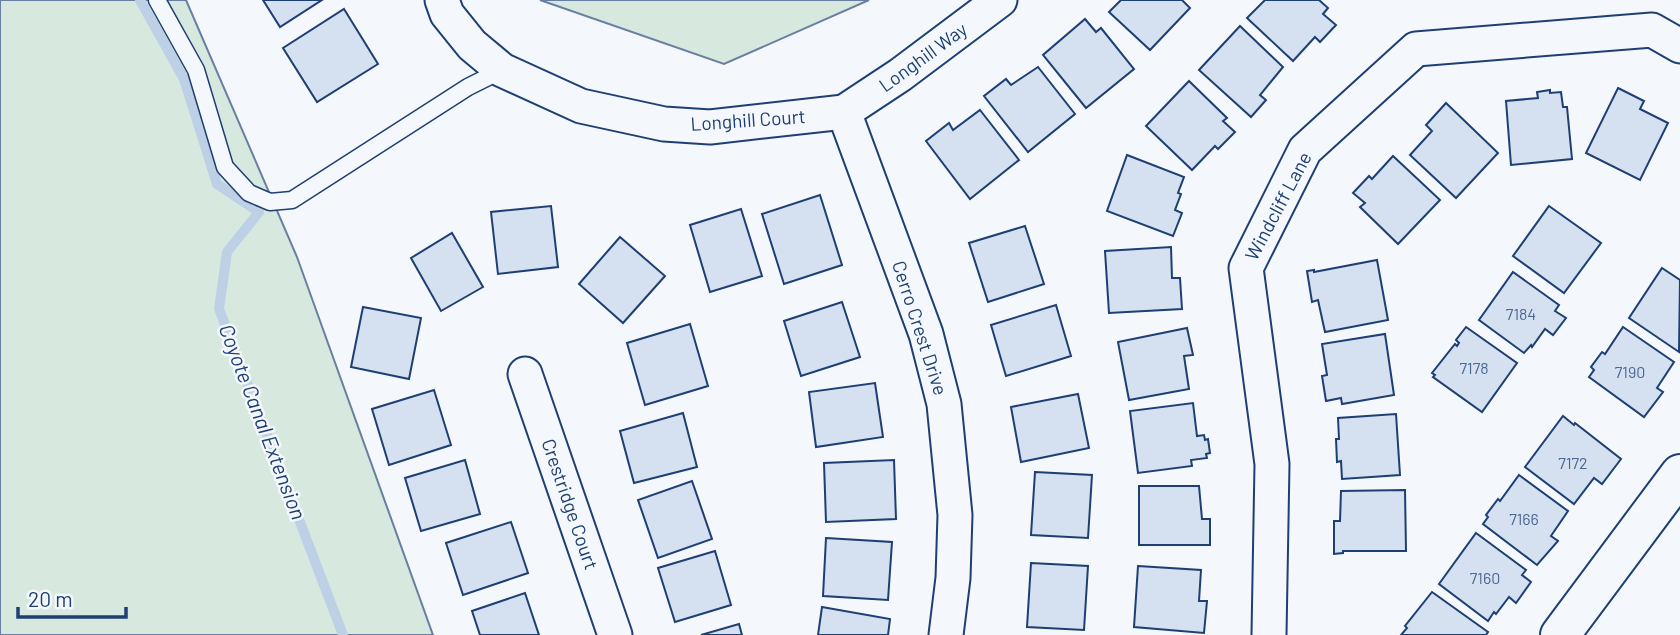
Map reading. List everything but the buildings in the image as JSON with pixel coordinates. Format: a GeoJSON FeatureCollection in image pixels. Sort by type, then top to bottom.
{"type":"FeatureCollection","features":[{"type":"Feature","properties":{"kind":"street","name":"Longhill Court"},"geometry":{"type":"LineString","coordinates":[[442,0],[447,14],[472,44],[502,70],[581,106],[664,124],[710,127],[844,112]]}},
{"type":"Feature","properties":{"kind":"street","name":"Longhill Way"},"geometry":{"type":"LineString","coordinates":[[844,112],[900,75],[1000,0]]}},
{"type":"Feature","properties":{"kind":"street","name":"Windcliff Lane"},"geometry":{"type":"LineString","coordinates":[[1269,635],[1272,464],[1246,268],[1305,150],[1416,49],[1652,30],[1680,46]]}},
{"type":"Feature","properties":{"kind":"street","name":"Cerro Crest Drive"},"geometry":{"type":"LineString","coordinates":[[844,112],[926,334],[944,404],[955,515],[953,578],[946,635]]}},
{"type":"Feature","properties":{"kind":"street","name":"Crestridge Court"},"geometry":{"type":"LineString","coordinates":[[525,374],[615,635]]}},
{"type":"Feature","properties":{"kind":"street"},"geometry":{"type":"LineString","coordinates":[[1560,635],[1680,474]]}},
{"type":"Feature","properties":{"kind":"lane"},"geometry":{"type":"LineString","coordinates":[[157,0],[196,70],[225,167],[248,193],[270,202],[292,200],[468,87],[502,70]]}},
{"type":"Feature","properties":{"kind":"shaded area"},"geometry":{"type":"Polygon","coordinates":[[[0,0],[186,0],[297,257],[433,635],[0,635],[0,0]]]}},
{"type":"Feature","properties":{"kind":"shaded area"},"geometry":{"type":"Polygon","coordinates":[[[540,0],[869,0],[724,64],[540,0]]]}},
{"type":"Feature","properties":{"kind":"waterway","name":"Coyote Canal Extension"},"geometry":{"type":"LineString","coordinates":[[140,0],[184,79],[217,184],[259,212],[227,252],[219,309],[343,635]]}}]}
